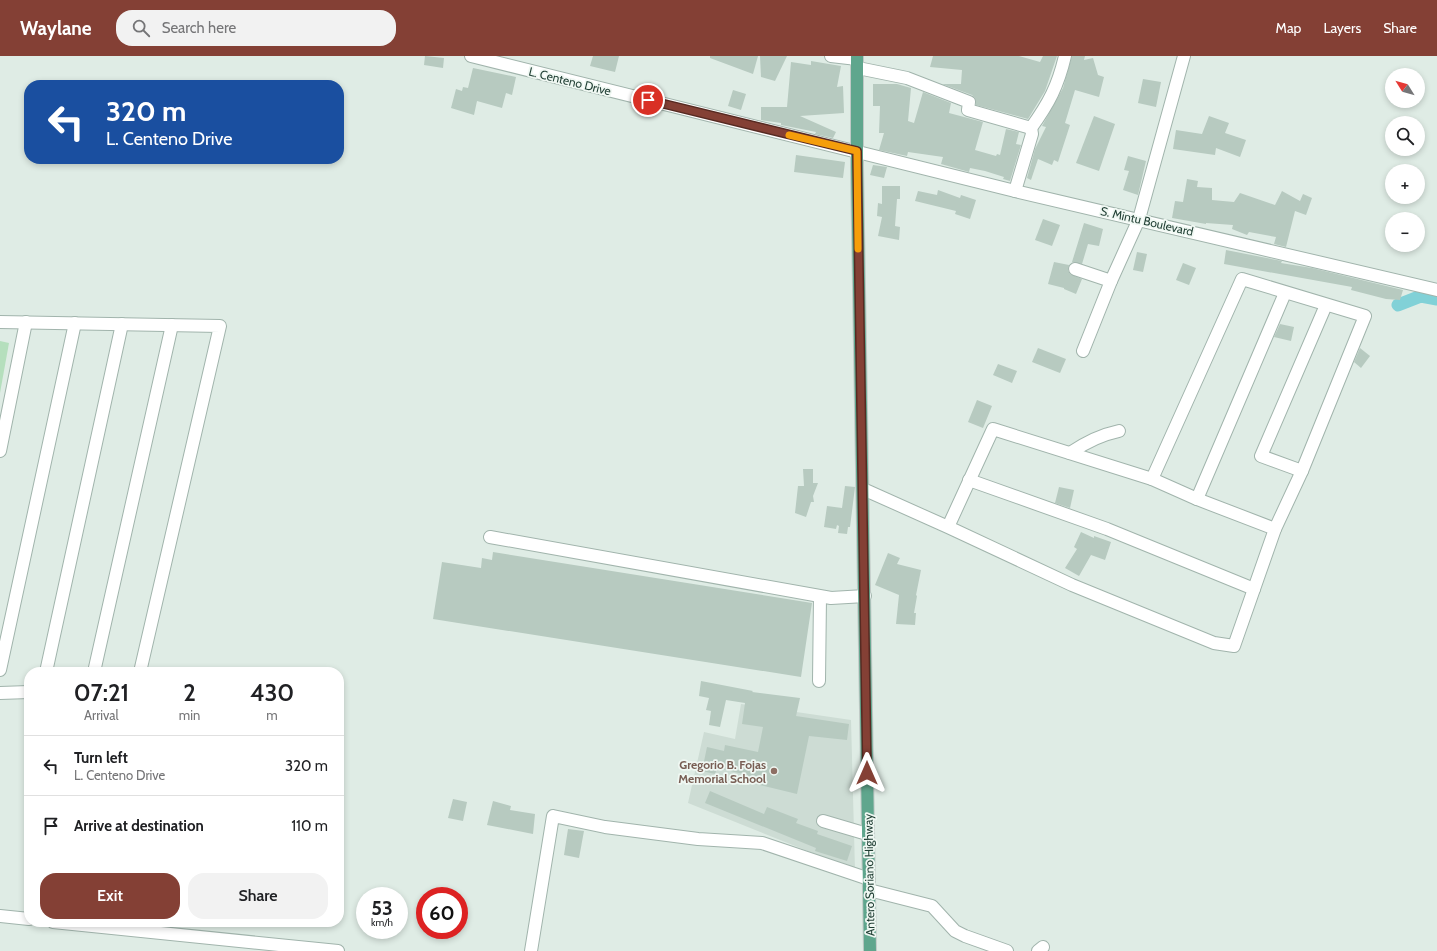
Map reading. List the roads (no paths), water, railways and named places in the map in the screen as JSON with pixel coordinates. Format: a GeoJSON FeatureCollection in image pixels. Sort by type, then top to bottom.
{"type":"FeatureCollection","features":[{"type":"Feature","properties":{"kind":"main road","name":"Antero Soriano Highway"},"geometry":{"type":"LineString","coordinates":[[857,61],[857,151],[870,951]]}},
{"type":"Feature","properties":{"kind":"street","name":"L. Centeno Drive"},"geometry":{"type":"LineString","coordinates":[[471,56],[857,151]]}},
{"type":"Feature","properties":{"kind":"street"},"geometry":{"type":"LineString","coordinates":[[831,56],[857,61],[907,78],[970,102],[968,110],[1031,128]]}},
{"type":"Feature","properties":{"kind":"street"},"geometry":{"type":"LineString","coordinates":[[1016,191],[1032,134],[1031,128],[1046,106],[1059,82],[1066,56]]}},
{"type":"Feature","properties":{"kind":"street"},"geometry":{"type":"LineString","coordinates":[[1084,351],[1111,281],[1139,219],[1184,56]]}},
{"type":"Feature","properties":{"kind":"street","name":"S. Mintu Boulevard"},"geometry":{"type":"LineString","coordinates":[[857,151],[1016,191],[1437,290]]}},
{"type":"Feature","properties":{"kind":"street"},"geometry":{"type":"LineString","coordinates":[[1075,268],[1111,281]]}},
{"type":"Feature","properties":{"kind":"street"},"geometry":{"type":"LineString","coordinates":[[862,489],[1072,585],[1214,643],[1234,646],[1275,529],[1302,471],[1365,316],[1242,279],[1152,479]]}},
{"type":"Feature","properties":{"kind":"street"},"geometry":{"type":"LineString","coordinates":[[1197,499],[1285,293]]}},
{"type":"Feature","properties":{"kind":"street"},"geometry":{"type":"LineString","coordinates":[[1302,471],[1260,456],[1326,305]]}},
{"type":"Feature","properties":{"kind":"street"},"geometry":{"type":"LineString","coordinates":[[0,322],[220,326],[141,667]]}},
{"type":"Feature","properties":{"kind":"street"},"geometry":{"type":"LineString","coordinates":[[0,451],[26,322]]}},
{"type":"Feature","properties":{"kind":"street"},"geometry":{"type":"LineString","coordinates":[[0,670],[75,323]]}},
{"type":"Feature","properties":{"kind":"street"},"geometry":{"type":"LineString","coordinates":[[47,667],[122,324]]}},
{"type":"Feature","properties":{"kind":"street"},"geometry":{"type":"LineString","coordinates":[[95,667],[172,325]]}},
{"type":"Feature","properties":{"kind":"street"},"geometry":{"type":"LineString","coordinates":[[948,527],[993,429],[1152,479],[1197,499],[1275,529]]}},
{"type":"Feature","properties":{"kind":"street"},"geometry":{"type":"LineString","coordinates":[[1070,453],[1086,442],[1105,434],[1119,431]]}},
{"type":"Feature","properties":{"kind":"street"},"geometry":{"type":"LineString","coordinates":[[969,480],[1107,529],[1254,589]]}},
{"type":"Feature","properties":{"kind":"street"},"geometry":{"type":"LineString","coordinates":[[490,537],[820,597],[830,598],[864,596]]}},
{"type":"Feature","properties":{"kind":"street"},"geometry":{"type":"LineString","coordinates":[[819,681],[820,597]]}},
{"type":"Feature","properties":{"kind":"street"},"geometry":{"type":"LineString","coordinates":[[0,693],[24,692]]}},
{"type":"Feature","properties":{"kind":"street"},"geometry":{"type":"LineString","coordinates":[[531,951],[553,816],[605,827],[698,839],[762,843],[869,884],[932,906],[956,931],[965,936],[1007,951]]}},
{"type":"Feature","properties":{"kind":"street"},"geometry":{"type":"LineString","coordinates":[[823,821],[868,834]]}},
{"type":"Feature","properties":{"kind":"street"},"geometry":{"type":"LineString","coordinates":[[0,916],[24,918]]}},
{"type":"Feature","properties":{"kind":"street"},"geometry":{"type":"LineString","coordinates":[[102,927],[338,951]]}},
{"type":"Feature","properties":{"kind":"waterway"},"geometry":{"type":"LineString","coordinates":[[1398,305],[1421,296],[1437,299]]}},
{"type":"Feature","properties":{"kind":"place","name":"Gregorio B. Fojas Memorial School"},"geometry":{"type":"Point","coordinates":[774,771]}}]}
